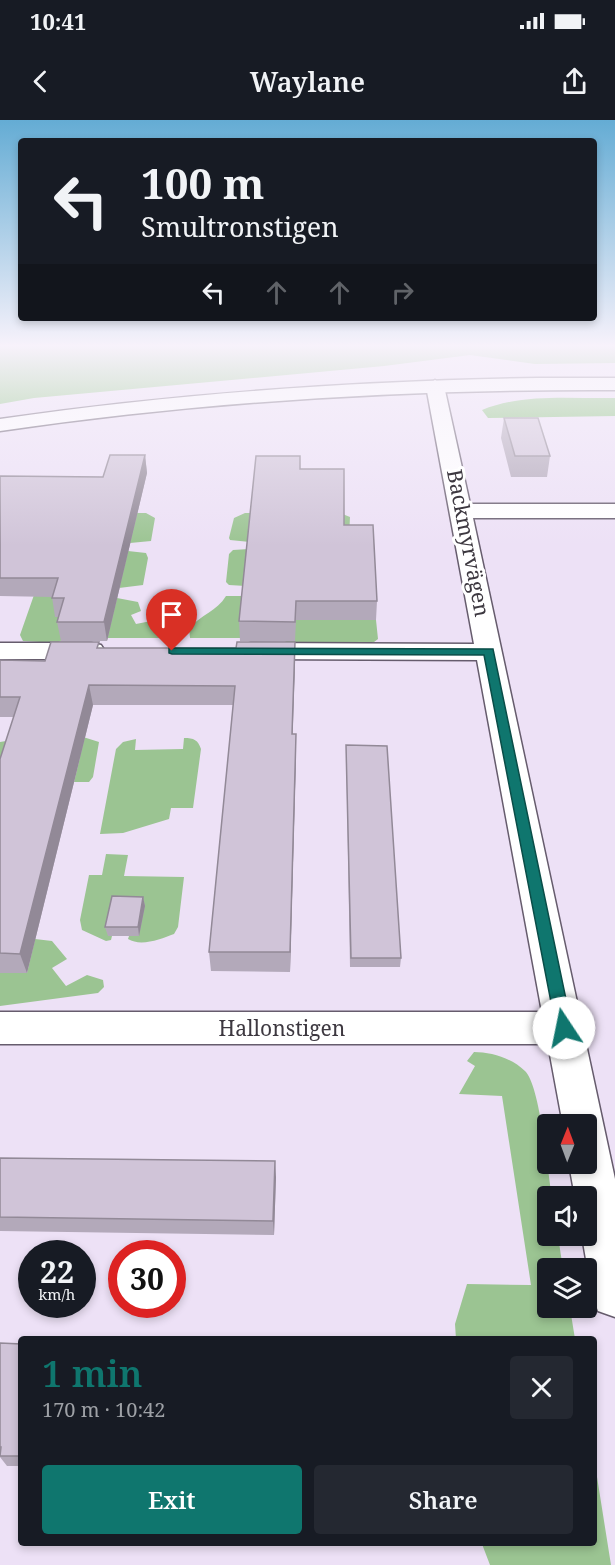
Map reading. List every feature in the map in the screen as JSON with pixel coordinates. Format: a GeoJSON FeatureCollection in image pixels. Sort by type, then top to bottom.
{"type":"FeatureCollection","features":[{"type":"Feature","properties":{"kind":"street"},"geometry":{"type":"LineString","coordinates":[[0,425],[114,411]]}},
{"type":"Feature","properties":{"kind":"street","name":"Backmyrvägen"},"geometry":{"type":"LineString","coordinates":[[440,411],[582,1114]]}},
{"type":"Feature","properties":{"kind":"street"},"geometry":{"type":"LineString","coordinates":[[461,511],[615,511]]}},
{"type":"Feature","properties":{"kind":"street"},"geometry":{"type":"LineString","coordinates":[[0,651],[115,651]]}},
{"type":"Feature","properties":{"kind":"street"},"geometry":{"type":"LineString","coordinates":[[231,651],[489,652]]}},
{"type":"Feature","properties":{"kind":"street","name":"Hallonstigen"},"geometry":{"type":"LineString","coordinates":[[0,1028],[564,1028]]}},
{"type":"Feature","properties":{"kind":"street"},"geometry":{"type":"LineString","coordinates":[[592,1174],[615,1294]]}},
{"type":"Feature","properties":{"kind":"green space"},"geometry":{"type":"Polygon","coordinates":[[[483,411],[615,411],[615,416],[488,418],[483,411]]]}},
{"type":"Feature","properties":{"kind":"green space"},"geometry":{"type":"Polygon","coordinates":[[[124,513],[146,513],[155,518],[151,541],[130,543],[56,617],[112,617],[117,598],[138,602],[141,611],[131,615],[136,624],[156,620],[165,628],[164,638],[67,638],[56,643],[23,641],[20,635],[41,575],[124,513]]]}},
{"type":"Feature","properties":{"kind":"green space"},"geometry":{"type":"Polygon","coordinates":[[[245,513],[340,513],[350,517],[345,620],[376,620],[378,639],[374,642],[291,644],[278,638],[190,638],[189,628],[226,596],[245,596],[250,542],[229,538],[234,518],[245,513]]]}},
{"type":"Feature","properties":{"kind":"green space"},"geometry":{"type":"Polygon","coordinates":[[[249,549],[246,586],[229,585],[226,582],[229,554],[233,550],[249,549]]]}},
{"type":"Feature","properties":{"kind":"green space"},"geometry":{"type":"Polygon","coordinates":[[[128,551],[146,553],[148,558],[143,585],[119,588],[128,551]]]}},
{"type":"Feature","properties":{"kind":"green space"},"geometry":{"type":"Polygon","coordinates":[[[37,736],[80,736],[99,742],[93,777],[89,782],[74,782],[80,757],[0,797],[0,742],[37,736]]]}},
{"type":"Feature","properties":{"kind":"green space"},"geometry":{"type":"Polygon","coordinates":[[[184,738],[195,740],[201,749],[193,808],[171,808],[169,819],[123,833],[100,834],[116,749],[123,742],[136,739],[135,750],[183,749],[184,738]]]}},
{"type":"Feature","properties":{"kind":"green space"},"geometry":{"type":"Polygon","coordinates":[[[106,854],[128,855],[124,876],[184,877],[178,927],[174,934],[145,942],[133,941],[128,939],[129,936],[112,936],[111,940],[106,941],[82,930],[80,920],[89,875],[102,875],[106,854]]]}},
{"type":"Feature","properties":{"kind":"green space"},"geometry":{"type":"Polygon","coordinates":[[[35,939],[52,941],[67,959],[52,968],[66,986],[87,975],[103,980],[104,987],[98,993],[0,1006],[0,973],[27,973],[35,939]]]}},
{"type":"Feature","properties":{"kind":"green space"},"geometry":{"type":"Polygon","coordinates":[[[474,1052],[487,1053],[508,1059],[520,1066],[530,1079],[540,1114],[537,1114],[537,1174],[549,1174],[551,1186],[537,1186],[537,1246],[560,1246],[561,1258],[537,1258],[537,1318],[572,1318],[575,1336],[456,1336],[455,1324],[467,1284],[531,1285],[502,1096],[459,1094],[475,1066],[467,1061],[474,1052]]]}},
{"type":"Feature","properties":{"kind":"green space"},"geometry":{"type":"Polygon","coordinates":[[[597,1477],[611,1565],[490,1565],[483,1546],[597,1546],[597,1477]]]}},
{"type":"Feature","properties":{"kind":"building"},"geometry":{"type":"Polygon","coordinates":[[[504,418],[538,418],[550,456],[515,456],[504,418]]]}},
{"type":"Feature","properties":{"kind":"building"},"geometry":{"type":"Polygon","coordinates":[[[110,455],[145,455],[104,622],[57,622],[64,598],[52,598],[58,578],[0,578],[0,476],[103,477],[110,455]]]}},
{"type":"Feature","properties":{"kind":"building"},"geometry":{"type":"Polygon","coordinates":[[[256,456],[300,456],[300,469],[344,469],[344,525],[373,525],[377,601],[296,601],[295,622],[239,621],[256,456]]]}},
{"type":"Feature","properties":{"kind":"building"},"geometry":{"type":"Polygon","coordinates":[[[51,642],[99,642],[97,648],[236,648],[237,642],[295,642],[292,734],[296,734],[290,952],[209,952],[235,686],[89,685],[20,954],[0,953],[0,759],[20,697],[0,697],[0,660],[45,661],[51,642]]]}},
{"type":"Feature","properties":{"kind":"building"},"geometry":{"type":"Polygon","coordinates":[[[346,745],[387,746],[401,958],[351,958],[346,745]]]}},
{"type":"Feature","properties":{"kind":"building"},"geometry":{"type":"Polygon","coordinates":[[[112,896],[143,897],[138,927],[105,927],[112,896]]]}},
{"type":"Feature","properties":{"kind":"building"},"geometry":{"type":"Polygon","coordinates":[[[0,1158],[275,1161],[273,1221],[0,1217],[0,1158]]]}},
{"type":"Feature","properties":{"kind":"building"},"geometry":{"type":"Polygon","coordinates":[[[0,1343],[18,1344],[18,1456],[0,1456],[0,1343]]]}},
{"type":"Feature","properties":{"kind":"route"},"geometry":{"type":"LineString","coordinates":[[172,651],[489,652],[564,1028]]}}]}
